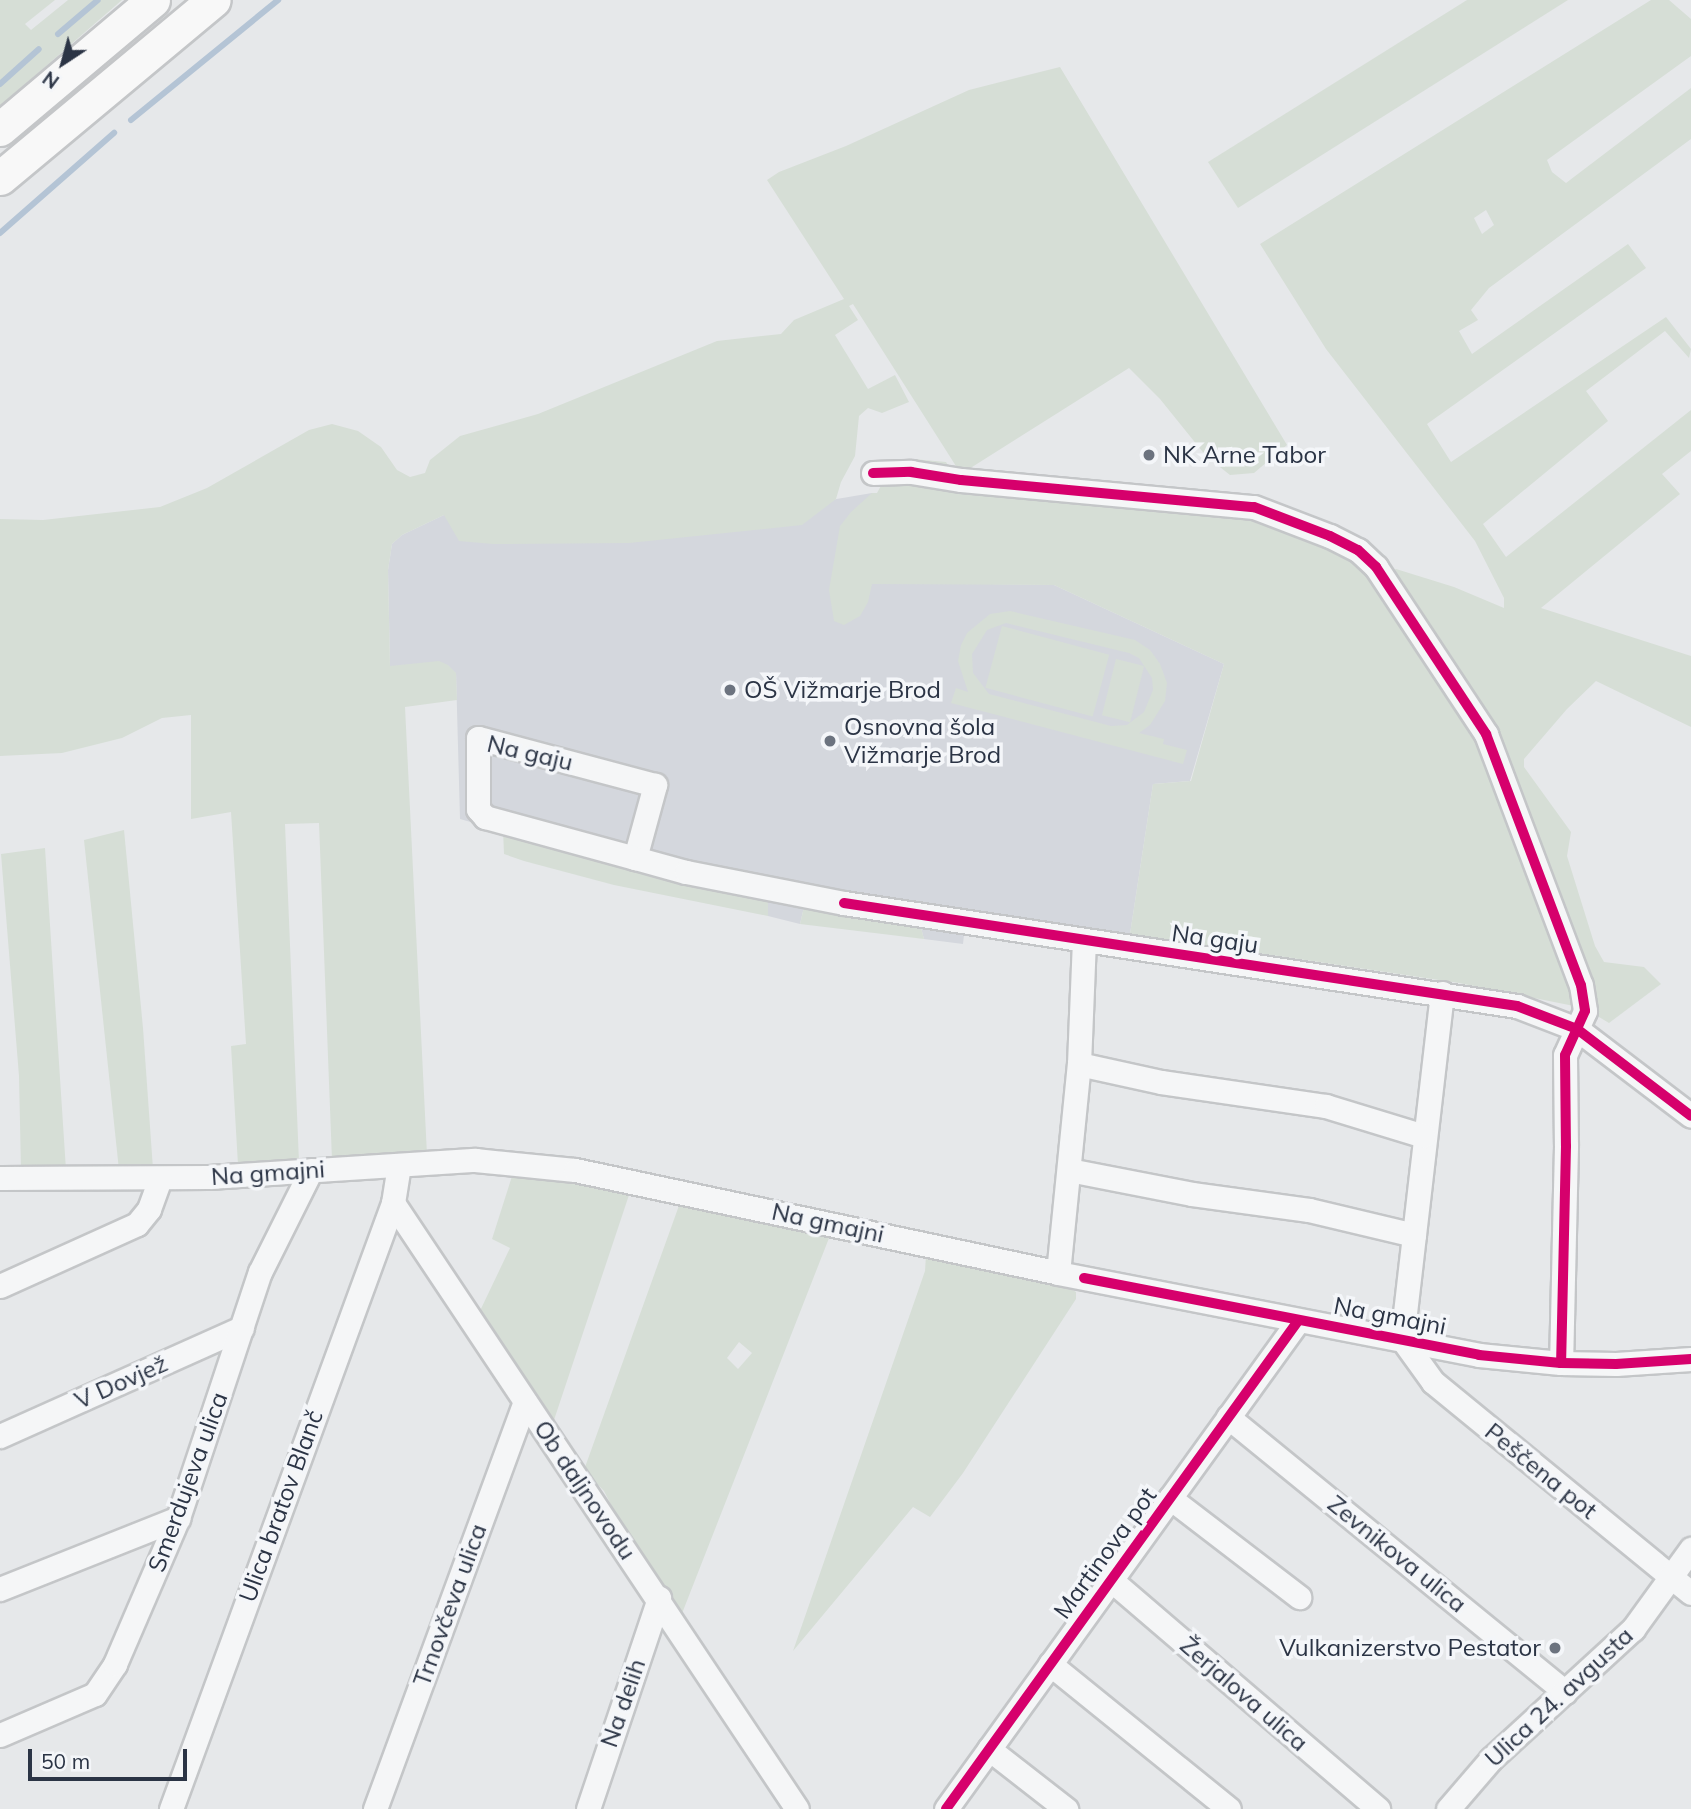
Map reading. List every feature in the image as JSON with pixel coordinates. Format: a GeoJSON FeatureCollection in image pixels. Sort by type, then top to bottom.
{"type":"FeatureCollection","features":[{"type":"Feature","properties":{"kind":"highway"},"geometry":{"type":"LineString","coordinates":[[0,129],[153,0]]}},
{"type":"Feature","properties":{"kind":"highway"},"geometry":{"type":"LineString","coordinates":[[0,178],[214,0]]}},
{"type":"Feature","properties":{"kind":"street"},"geometry":{"type":"LineString","coordinates":[[873,473],[911,472],[961,480],[1254,507],[1330,536],[1358,551],[1376,567],[1466,699],[1486,734],[1581,985],[1585,1011],[1565,1055],[1566,1146],[1561,1363]]}},
{"type":"Feature","properties":{"kind":"street","name":"Na gaju"},"geometry":{"type":"LineString","coordinates":[[635,858],[655,785],[478,738],[478,810],[485,817],[635,858],[687,872],[844,903],[1517,1006],[1577,1029],[1691,1116]]}},
{"type":"Feature","properties":{"kind":"street"},"geometry":{"type":"LineString","coordinates":[[1058,1273],[1079,1064],[1084,940]]}},
{"type":"Feature","properties":{"kind":"street"},"geometry":{"type":"LineString","coordinates":[[1402,1339],[1442,993]]}},
{"type":"Feature","properties":{"kind":"street"},"geometry":{"type":"LineString","coordinates":[[1079,1064],[1161,1082],[1326,1106],[1424,1136]]}},
{"type":"Feature","properties":{"kind":"street","name":"Na gmajni"},"geometry":{"type":"LineString","coordinates":[[0,1178],[160,1179],[475,1160],[575,1170],[1058,1273],[1479,1354],[1561,1363],[1616,1364],[1691,1359]]}},
{"type":"Feature","properties":{"kind":"street"},"geometry":{"type":"LineString","coordinates":[[393,1203],[398,1165]]}},
{"type":"Feature","properties":{"kind":"street","name":"Smerdujeva ulica"},"geometry":{"type":"LineString","coordinates":[[0,1735],[95,1693],[115,1664],[178,1518],[260,1272],[311,1170]]}},
{"type":"Feature","properties":{"kind":"street"},"geometry":{"type":"LineString","coordinates":[[1069,1170],[1192,1194],[1309,1210],[1414,1235]]}},
{"type":"Feature","properties":{"kind":"street"},"geometry":{"type":"LineString","coordinates":[[0,1286],[137,1224],[149,1209],[160,1179]]}},
{"type":"Feature","properties":{"kind":"street","name":"Ob daljnovodu"},"geometry":{"type":"LineString","coordinates":[[393,1203],[659,1598],[797,1809]]}},
{"type":"Feature","properties":{"kind":"street","name":"Ulica bratov Blanč"},"geometry":{"type":"LineString","coordinates":[[171,1809],[393,1203]]}},
{"type":"Feature","properties":{"kind":"street","name":"Martinova pot"},"geometry":{"type":"LineString","coordinates":[[946,1809],[1298,1321]]}},
{"type":"Feature","properties":{"kind":"street","name":"V Dovjež"},"geometry":{"type":"LineString","coordinates":[[0,1436],[243,1328]]}},
{"type":"Feature","properties":{"kind":"street","name":"Peščena pot"},"geometry":{"type":"LineString","coordinates":[[1402,1339],[1433,1382],[1691,1593]]}},
{"type":"Feature","properties":{"kind":"street","name":"Trnovčeva ulica"},"geometry":{"type":"LineString","coordinates":[[375,1809],[526,1402]]}},
{"type":"Feature","properties":{"kind":"street","name":"Zevnikova ulica"},"geometry":{"type":"LineString","coordinates":[[1228,1417],[1565,1692]]}},
{"type":"Feature","properties":{"kind":"street"},"geometry":{"type":"LineString","coordinates":[[1170,1498],[1299,1597]]}},
{"type":"Feature","properties":{"kind":"street"},"geometry":{"type":"LineString","coordinates":[[0,1589],[178,1518]]}},
{"type":"Feature","properties":{"kind":"street","name":"Ulica 24. avgusta"},"geometry":{"type":"LineString","coordinates":[[1448,1809],[1491,1759],[1633,1629],[1691,1549]]}},
{"type":"Feature","properties":{"kind":"street","name":"Žerjalova ulica"},"geometry":{"type":"LineString","coordinates":[[1111,1580],[1378,1809]]}},
{"type":"Feature","properties":{"kind":"street","name":"Na delih"},"geometry":{"type":"LineString","coordinates":[[587,1809],[659,1598]]}},
{"type":"Feature","properties":{"kind":"street"},"geometry":{"type":"LineString","coordinates":[[1050,1664],[1229,1809]]}},
{"type":"Feature","properties":{"kind":"street"},"geometry":{"type":"LineString","coordinates":[[989,1749],[1066,1809]]}},
{"type":"Feature","properties":{"kind":"shaded area"},"geometry":{"type":"Polygon","coordinates":[[[0,0],[55,0],[25,24],[31,30],[68,0],[122,0],[0,106],[0,0]]]}},
{"type":"Feature","properties":{"kind":"shaded area"},"geometry":{"type":"Polygon","coordinates":[[[1467,0],[1568,0],[1238,208],[1208,162],[1467,0]]]}},
{"type":"Feature","properties":{"kind":"shaded area"},"geometry":{"type":"Polygon","coordinates":[[[1651,0],[1669,0],[1691,19],[1691,56],[1547,160],[1552,172],[1566,183],[1691,88],[1691,139],[1489,288],[1471,310],[1478,320],[1459,331],[1472,354],[1628,244],[1646,268],[1427,424],[1451,462],[1666,317],[1691,349],[1689,358],[1665,331],[1586,391],[1608,421],[1483,524],[1506,557],[1691,410],[1691,451],[1662,474],[1680,494],[1541,608],[1691,656],[1691,727],[1596,681],[1567,709],[1524,759],[1524,767],[1571,832],[1567,856],[1595,946],[1604,962],[1644,967],[1661,984],[1609,1023],[1599,1017],[1591,1002],[1488,719],[1391,572],[1396,569],[1454,587],[1504,608],[1504,598],[1475,541],[1326,349],[1260,244],[1651,0]],[[1486,210],[1474,218],[1482,234],[1494,225],[1486,210]]]}},
{"type":"Feature","properties":{"kind":"shaded area"},"geometry":{"type":"Polygon","coordinates":[[[1060,67],[1287,445],[1254,473],[1230,475],[1206,456],[1160,399],[1129,368],[961,474],[853,304],[849,306],[858,320],[835,335],[868,389],[895,375],[909,402],[882,413],[868,408],[859,416],[855,456],[841,482],[836,499],[802,525],[629,543],[493,544],[459,541],[444,515],[402,535],[392,544],[388,570],[390,666],[439,661],[456,673],[457,700],[405,707],[427,1155],[332,1160],[319,823],[285,824],[299,1162],[238,1165],[231,1046],[246,1044],[231,812],[191,819],[191,715],[162,718],[122,738],[62,753],[0,756],[0,519],[43,520],[160,507],[207,488],[309,430],[332,424],[358,431],[381,447],[397,470],[410,477],[425,473],[430,460],[460,436],[538,414],[717,341],[781,334],[794,320],[844,299],[767,180],[779,172],[846,146],[969,90],[1060,67]]]}},
{"type":"Feature","properties":{"kind":"shaded area"},"geometry":{"type":"Polygon","coordinates":[[[913,459],[946,462],[959,484],[1254,521],[1355,557],[1371,572],[1480,733],[1573,977],[1574,1006],[1459,983],[1130,934],[1153,784],[1191,781],[1224,664],[1054,585],[872,584],[868,602],[860,616],[844,625],[834,621],[829,590],[840,526],[872,493],[877,493],[883,482],[907,468],[913,459]]]}},
{"type":"Feature","properties":{"kind":"shaded area","name":"Osnovna šola Vižmarje Brod"},"geometry":{"type":"Polygon","coordinates":[[[872,493],[861,582],[1054,585],[1224,664],[1190,781],[1153,784],[1130,934],[967,909],[963,944],[924,939],[921,928],[804,907],[800,924],[768,916],[768,901],[610,862],[460,819],[456,673],[390,666],[388,570],[392,544],[402,535],[444,515],[695,523],[872,493]]]}},
{"type":"Feature","properties":{"kind":"shaded area"},"geometry":{"type":"Polygon","coordinates":[[[1010,611],[1135,640],[1150,650],[1160,664],[1167,683],[1165,701],[1150,725],[1139,733],[1164,739],[1163,744],[1187,750],[1183,764],[951,703],[956,688],[968,692],[958,661],[961,645],[967,633],[990,614],[1010,611]],[[1006,623],[987,630],[972,654],[973,673],[989,694],[1111,726],[1127,725],[1144,712],[1153,690],[1152,678],[1139,658],[1129,653],[1006,623]]]}},
{"type":"Feature","properties":{"kind":"shaded area"},"geometry":{"type":"Polygon","coordinates":[[[1002,626],[1109,655],[1093,717],[985,688],[1002,626]]]}},
{"type":"Feature","properties":{"kind":"shaded area"},"geometry":{"type":"Polygon","coordinates":[[[1116,659],[1144,666],[1130,722],[1102,715],[1116,659]]]}},
{"type":"Feature","properties":{"kind":"shaded area"},"geometry":{"type":"Polygon","coordinates":[[[124,830],[153,1169],[119,1170],[84,840],[124,830]]]}},
{"type":"Feature","properties":{"kind":"shaded area"},"geometry":{"type":"Polygon","coordinates":[[[503,830],[610,862],[768,901],[768,916],[614,885],[524,861],[504,854],[503,830]]]}},
{"type":"Feature","properties":{"kind":"shaded area"},"geometry":{"type":"Polygon","coordinates":[[[45,848],[66,1170],[21,1170],[19,1076],[1,854],[45,848]]]}},
{"type":"Feature","properties":{"kind":"shaded area"},"geometry":{"type":"Polygon","coordinates":[[[804,907],[910,924],[921,928],[924,939],[800,924],[804,907]]]}},
{"type":"Feature","properties":{"kind":"shaded area"},"geometry":{"type":"Polygon","coordinates":[[[513,1173],[631,1189],[553,1423],[478,1315],[510,1248],[492,1239],[513,1173]]]}},
{"type":"Feature","properties":{"kind":"shaded area"},"geometry":{"type":"Polygon","coordinates":[[[681,1200],[831,1233],[681,1616],[625,1532],[604,1491],[584,1470],[681,1200]],[[739,1342],[727,1358],[738,1369],[752,1353],[739,1342]]]}},
{"type":"Feature","properties":{"kind":"shaded area"},"geometry":{"type":"Polygon","coordinates":[[[926,1255],[1069,1288],[1076,1292],[1076,1299],[963,1473],[930,1517],[913,1507],[793,1651],[925,1271],[926,1255]]]}},
{"type":"Feature","properties":{"kind":"waterway"},"geometry":{"type":"LineString","coordinates":[[58,34],[98,0]]}},
{"type":"Feature","properties":{"kind":"waterway"},"geometry":{"type":"LineString","coordinates":[[131,120],[278,0]]}},
{"type":"Feature","properties":{"kind":"waterway"},"geometry":{"type":"LineString","coordinates":[[0,84],[39,49]]}},
{"type":"Feature","properties":{"kind":"waterway"},"geometry":{"type":"LineString","coordinates":[[0,233],[114,133]]}},
{"type":"Feature","properties":{"kind":"cycle path"},"geometry":{"type":"LineString","coordinates":[[873,473],[911,472],[961,480],[1254,507],[1330,536],[1358,550],[1376,567],[1486,734],[1581,985],[1585,1011],[1565,1055],[1566,1146],[1561,1363]]}},
{"type":"Feature","properties":{"kind":"cycle path"},"geometry":{"type":"LineString","coordinates":[[844,903],[1517,1006],[1577,1029],[1691,1116]]}},
{"type":"Feature","properties":{"kind":"cycle path"},"geometry":{"type":"LineString","coordinates":[[1084,1278],[1479,1355],[1561,1363],[1616,1364],[1691,1359]]}},
{"type":"Feature","properties":{"kind":"cycle path"},"geometry":{"type":"LineString","coordinates":[[946,1809],[1298,1321]]}},
{"type":"Feature","properties":{"kind":"place","name":"NK Arne Tabor"},"geometry":{"type":"Point","coordinates":[1149,455]}},
{"type":"Feature","properties":{"kind":"place","name":"OŠ Vižmarje Brod"},"geometry":{"type":"Point","coordinates":[730,690]}},
{"type":"Feature","properties":{"kind":"place","name":"Osnovna šola Vižmarje Brod"},"geometry":{"type":"Point","coordinates":[830,741]}},
{"type":"Feature","properties":{"kind":"place","name":"Vulkanizerstvo Pestator"},"geometry":{"type":"Point","coordinates":[1555,1648]}}]}
